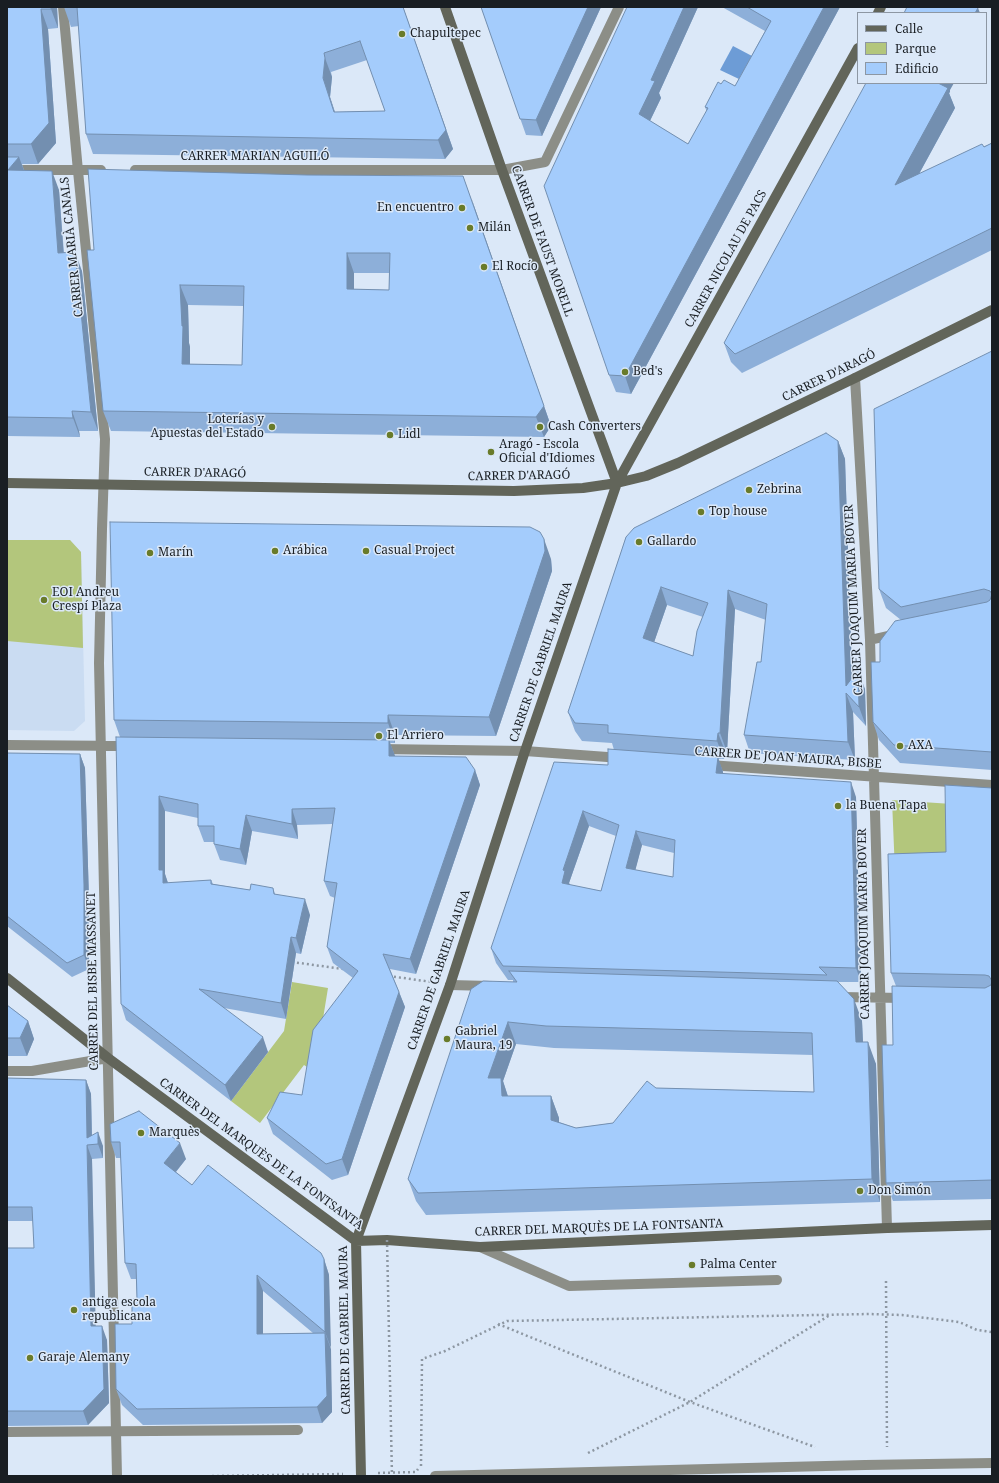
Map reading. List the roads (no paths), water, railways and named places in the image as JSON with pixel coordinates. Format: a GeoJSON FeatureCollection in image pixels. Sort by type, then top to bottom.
{"type":"FeatureCollection","features":[{"type":"Feature","properties":{"kind":"street","name":"CARRER MARIÀ CANALS"},"geometry":{"type":"LineString","coordinates":[[63,7],[105,439],[104,485]]}},
{"type":"Feature","properties":{"kind":"street","name":"CARRER DE FAUST MORELL"},"geometry":{"type":"LineString","coordinates":[[445,7],[502,170],[617,483]]}},
{"type":"Feature","properties":{"kind":"street","name":"CARRER MARIAN AGUILÓ"},"geometry":{"type":"LineString","coordinates":[[125,170],[502,170],[546,162],[619,7]]}},
{"type":"Feature","properties":{"kind":"street","name":"CARRER NICOLAU DE PACS"},"geometry":{"type":"LineString","coordinates":[[617,483],[857,50]]}},
{"type":"Feature","properties":{"kind":"street"},"geometry":{"type":"LineString","coordinates":[[7,170],[109,170]]}},
{"type":"Feature","properties":{"kind":"street","name":"CARRER D'ARAGÓ"},"geometry":{"type":"LineString","coordinates":[[7,483],[520,491],[583,488],[617,483],[646,476],[678,463],[992,310]]}},
{"type":"Feature","properties":{"kind":"street","name":"CARRER JOAQUIM MARIA BOVER"},"geometry":{"type":"LineString","coordinates":[[855,378],[870,640],[879,998],[887,1228]]}},
{"type":"Feature","properties":{"kind":"street","name":"CARRER DE GABRIEL MAURA"},"geometry":{"type":"LineString","coordinates":[[361,1475],[356,1241],[450,985],[525,751],[617,483]]}},
{"type":"Feature","properties":{"kind":"street","name":"CARRER DEL BISBE MASSANET"},"geometry":{"type":"LineString","coordinates":[[104,485],[99,663],[116,1476]]}},
{"type":"Feature","properties":{"kind":"street"},"geometry":{"type":"LineString","coordinates":[[870,640],[908,632]]}},
{"type":"Feature","properties":{"kind":"street"},"geometry":{"type":"LineString","coordinates":[[7,745],[141,746]]}},
{"type":"Feature","properties":{"kind":"street"},"geometry":{"type":"LineString","coordinates":[[373,749],[525,751],[628,759]]}},
{"type":"Feature","properties":{"kind":"street","name":"CARRER DE JOAN MAURA, BISBE"},"geometry":{"type":"LineString","coordinates":[[699,764],[992,785]]}},
{"type":"Feature","properties":{"kind":"street","name":"CARRER DEL MARQUÈS DE LA FONTSANTA"},"geometry":{"type":"LineString","coordinates":[[7,978],[108,1058],[356,1241],[387,1240],[480,1247],[887,1228],[992,1225]]}},
{"type":"Feature","properties":{"kind":"street"},"geometry":{"type":"LineString","coordinates":[[450,985],[498,986]]}},
{"type":"Feature","properties":{"kind":"street"},"geometry":{"type":"LineString","coordinates":[[832,996],[917,998]]}},
{"type":"Feature","properties":{"kind":"street"},"geometry":{"type":"LineString","coordinates":[[7,1071],[32,1071],[108,1058]]}},
{"type":"Feature","properties":{"kind":"street"},"geometry":{"type":"LineString","coordinates":[[480,1247],[569,1286],[777,1280]]}},
{"type":"Feature","properties":{"kind":"street"},"geometry":{"type":"LineString","coordinates":[[7,1432],[298,1430]]}},
{"type":"Feature","properties":{"kind":"street"},"geometry":{"type":"LineString","coordinates":[[435,1476],[992,1463]]}},
{"type":"Feature","properties":{"kind":"water"},"geometry":{"type":"Polygon","coordinates":[[[733,46],[752,56],[739,79],[720,70],[733,46]]]}},
{"type":"Feature","properties":{"kind":"place","name":"Chapultepec"},"geometry":{"type":"Point","coordinates":[402,34]}},
{"type":"Feature","properties":{"kind":"place","name":"En encuentro"},"geometry":{"type":"Point","coordinates":[462,208]}},
{"type":"Feature","properties":{"kind":"place","name":"Milán"},"geometry":{"type":"Point","coordinates":[470,228]}},
{"type":"Feature","properties":{"kind":"place","name":"El Rocío"},"geometry":{"type":"Point","coordinates":[484,267]}},
{"type":"Feature","properties":{"kind":"place","name":"Bed's"},"geometry":{"type":"Point","coordinates":[625,372]}},
{"type":"Feature","properties":{"kind":"place","name":"Loterías y Apuestas del Estado"},"geometry":{"type":"Point","coordinates":[272,427]}},
{"type":"Feature","properties":{"kind":"place","name":"Cash Converters"},"geometry":{"type":"Point","coordinates":[540,427]}},
{"type":"Feature","properties":{"kind":"place","name":"Lidl"},"geometry":{"type":"Point","coordinates":[390,435]}},
{"type":"Feature","properties":{"kind":"place","name":"Aragó - Escola Oficial d'Idiomes"},"geometry":{"type":"Point","coordinates":[491,452]}},
{"type":"Feature","properties":{"kind":"place","name":"Zebrina"},"geometry":{"type":"Point","coordinates":[749,490]}},
{"type":"Feature","properties":{"kind":"place","name":"Top house"},"geometry":{"type":"Point","coordinates":[701,512]}},
{"type":"Feature","properties":{"kind":"place","name":"Gallardo"},"geometry":{"type":"Point","coordinates":[639,542]}},
{"type":"Feature","properties":{"kind":"place","name":"Arábica"},"geometry":{"type":"Point","coordinates":[275,551]}},
{"type":"Feature","properties":{"kind":"place","name":"Casual Project"},"geometry":{"type":"Point","coordinates":[366,551]}},
{"type":"Feature","properties":{"kind":"place","name":"Marín"},"geometry":{"type":"Point","coordinates":[150,553]}},
{"type":"Feature","properties":{"kind":"place","name":"EOI Andreu Crespí Plaza"},"geometry":{"type":"Point","coordinates":[44,600]}},
{"type":"Feature","properties":{"kind":"place","name":"El Arriero"},"geometry":{"type":"Point","coordinates":[379,736]}},
{"type":"Feature","properties":{"kind":"place","name":"AXA"},"geometry":{"type":"Point","coordinates":[900,746]}},
{"type":"Feature","properties":{"kind":"place","name":"la Buena Tapa"},"geometry":{"type":"Point","coordinates":[838,806]}},
{"type":"Feature","properties":{"kind":"place","name":"Gabriel Maura, 19"},"geometry":{"type":"Point","coordinates":[447,1039]}},
{"type":"Feature","properties":{"kind":"place","name":"Marquès"},"geometry":{"type":"Point","coordinates":[141,1133]}},
{"type":"Feature","properties":{"kind":"place","name":"Don Simón"},"geometry":{"type":"Point","coordinates":[860,1191]}},
{"type":"Feature","properties":{"kind":"place","name":"Palma Center"},"geometry":{"type":"Point","coordinates":[692,1265]}},
{"type":"Feature","properties":{"kind":"place","name":"antiga escola republicana"},"geometry":{"type":"Point","coordinates":[74,1310]}},
{"type":"Feature","properties":{"kind":"place","name":"Garaje Alemany"},"geometry":{"type":"Point","coordinates":[30,1358]}}]}
